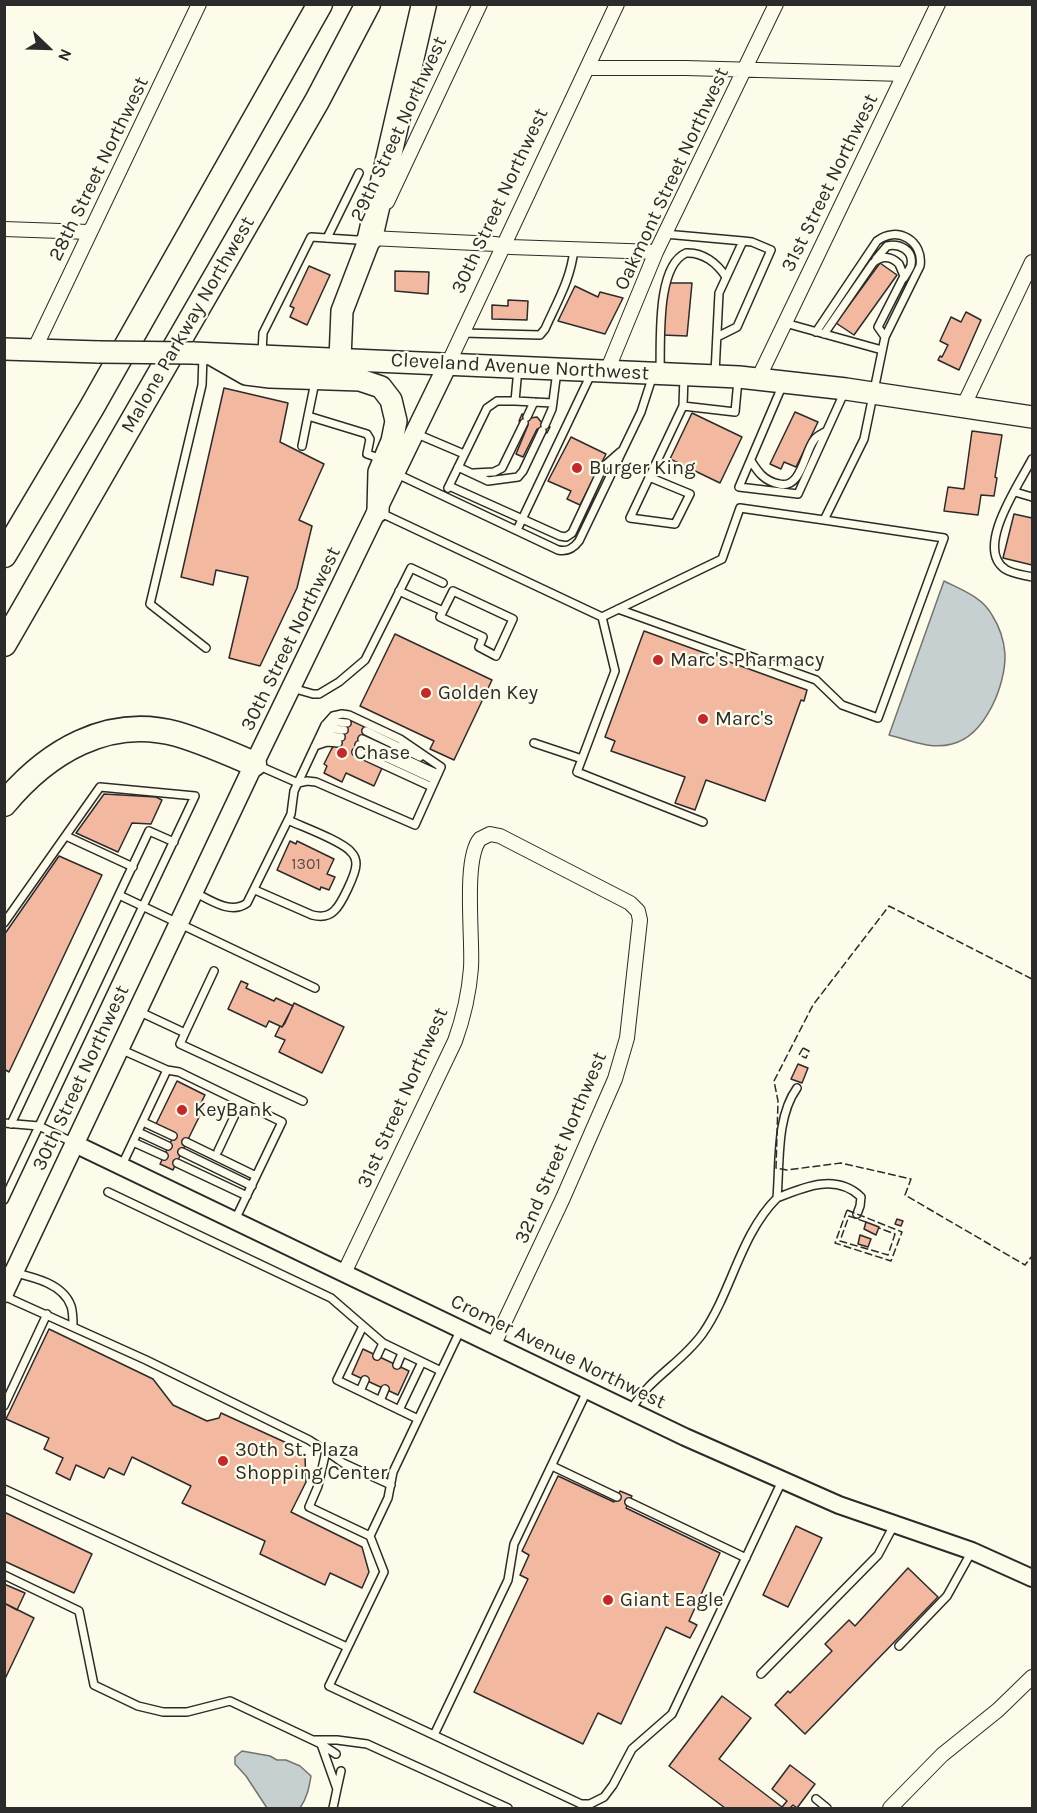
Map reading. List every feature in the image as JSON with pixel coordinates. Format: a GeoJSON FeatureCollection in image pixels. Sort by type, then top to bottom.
{"type":"FeatureCollection","features":[{"type":"Feature","properties":{"kind":"highway"},"geometry":{"type":"LineString","coordinates":[[4,555],[92,407],[320,4]]}},
{"type":"Feature","properties":{"kind":"highway","name":"Malone Parkway Northwest"},"geometry":{"type":"LineString","coordinates":[[4,644],[317,101],[368,4]]}},
{"type":"Feature","properties":{"kind":"highway"},"geometry":{"type":"LineString","coordinates":[[370,238],[424,4]]}},
{"type":"Feature","properties":{"kind":"highway"},"geometry":{"type":"LineString","coordinates":[[4,804],[52,757],[101,734],[142,730],[177,734],[254,764]]}},
{"type":"Feature","properties":{"kind":"main road"},"geometry":{"type":"LineString","coordinates":[[340,359],[342,311],[370,238]]}},
{"type":"Feature","properties":{"kind":"main road","name":"Cleveland Avenue Northwest"},"geometry":{"type":"LineString","coordinates":[[4,349],[340,359],[748,378],[846,389],[1032,417]]}},
{"type":"Feature","properties":{"kind":"main road"},"geometry":{"type":"LineString","coordinates":[[202,354],[246,374],[315,380],[360,380],[381,387],[394,407],[396,421],[390,467],[379,472],[378,511]]}},
{"type":"Feature","properties":{"kind":"main road","name":"30th Street Northwest"},"geometry":{"type":"LineString","coordinates":[[390,467],[415,433],[448,364]]}},
{"type":"Feature","properties":{"kind":"main road","name":"30th Street Northwest"},"geometry":{"type":"LineString","coordinates":[[4,1294],[9,1271],[75,1144],[254,764],[378,511]]}},
{"type":"Feature","properties":{"kind":"street","name":"28th Street Northwest"},"geometry":{"type":"LineString","coordinates":[[34,350],[199,4]]}},
{"type":"Feature","properties":{"kind":"street","name":"29th Street Northwest"},"geometry":{"type":"LineString","coordinates":[[370,238],[480,4]]}},
{"type":"Feature","properties":{"kind":"street","name":"30th Street Northwest"},"geometry":{"type":"LineString","coordinates":[[448,364],[617,4]]}},
{"type":"Feature","properties":{"kind":"street","name":"Oakmont Street Northwest"},"geometry":{"type":"LineString","coordinates":[[600,371],[776,4]]}},
{"type":"Feature","properties":{"kind":"street","name":"31st Street Northwest"},"geometry":{"type":"LineString","coordinates":[[748,378],[784,323],[938,4]]}},
{"type":"Feature","properties":{"kind":"street"},"geometry":{"type":"LineString","coordinates":[[587,68],[744,69],[904,74]]}},
{"type":"Feature","properties":{"kind":"street"},"geometry":{"type":"LineString","coordinates":[[4,229],[89,232]]}},
{"type":"Feature","properties":{"kind":"street"},"geometry":{"type":"LineString","coordinates":[[370,238],[656,252]]}},
{"type":"Feature","properties":{"kind":"street"},"geometry":{"type":"LineString","coordinates":[[963,407],[1032,262]]}},
{"type":"Feature","properties":{"kind":"street","name":"31st Street Northwest"},"geometry":{"type":"LineString","coordinates":[[344,1273],[463,1020],[471,965],[472,856],[476,843],[490,834]]}},
{"type":"Feature","properties":{"kind":"street","name":"32nd Street Northwest"},"geometry":{"type":"LineString","coordinates":[[490,834],[508,840],[630,903],[638,911],[640,920],[627,1038],[615,1079],[494,1344]]}},
{"type":"Feature","properties":{"kind":"street","name":"Cromer Avenue Northwest"},"geometry":{"type":"LineString","coordinates":[[75,1144],[782,1481],[894,1525],[972,1551],[1032,1578]]}},
{"type":"Feature","properties":{"kind":"street"},"geometry":{"type":"LineString","coordinates":[[890,1809],[942,1755],[998,1710],[1032,1677]]}},
{"type":"Feature","properties":{"kind":"lane"},"geometry":{"type":"LineString","coordinates":[[327,238],[359,173]]}},
{"type":"Feature","properties":{"kind":"lane"},"geometry":{"type":"LineString","coordinates":[[664,234],[752,242],[771,250],[737,327],[717,337]]}},
{"type":"Feature","properties":{"kind":"lane"},"geometry":{"type":"LineString","coordinates":[[816,332],[874,243],[883,236],[896,234],[905,236],[914,242],[919,250],[921,261],[885,337],[864,439],[824,520]]}},
{"type":"Feature","properties":{"kind":"lane"},"geometry":{"type":"LineString","coordinates":[[262,356],[263,333],[311,237],[357,240],[370,238]]}},
{"type":"Feature","properties":{"kind":"lane"},"geometry":{"type":"LineString","coordinates":[[715,376],[719,293],[743,241]]}},
{"type":"Feature","properties":{"kind":"lane"},"geometry":{"type":"LineString","coordinates":[[824,334],[887,246],[898,245],[909,254],[911,263],[878,327],[885,337]]}},
{"type":"Feature","properties":{"kind":"lane"},"geometry":{"type":"LineString","coordinates":[[463,333],[540,335],[567,283],[574,249]]}},
{"type":"Feature","properties":{"kind":"lane"},"geometry":{"type":"LineString","coordinates":[[308,416],[367,434],[370,439],[367,454],[390,467],[562,551],[571,549],[579,541],[641,412],[657,373],[664,284],[676,260],[686,253],[701,255],[715,264],[726,277]]}},
{"type":"Feature","properties":{"kind":"lane"},"geometry":{"type":"LineString","coordinates":[[873,263],[883,257],[895,260],[902,268],[904,278]]}},
{"type":"Feature","properties":{"kind":"lane"},"geometry":{"type":"LineString","coordinates":[[784,323],[882,350]]}},
{"type":"Feature","properties":{"kind":"lane"},"geometry":{"type":"LineString","coordinates":[[202,354],[202,385],[150,604],[206,648]]}},
{"type":"Feature","properties":{"kind":"lane"},"geometry":{"type":"LineString","coordinates":[[515,401],[519,367]]}},
{"type":"Feature","properties":{"kind":"lane"},"geometry":{"type":"LineString","coordinates":[[458,467],[491,481],[518,477],[544,428],[553,403],[557,369]]}},
{"type":"Feature","properties":{"kind":"lane"},"geometry":{"type":"LineString","coordinates":[[518,530],[600,371]]}},
{"type":"Feature","properties":{"kind":"lane"},"geometry":{"type":"LineString","coordinates":[[650,477],[690,494],[675,524],[630,518],[683,406],[685,374]]}},
{"type":"Feature","properties":{"kind":"lane"},"geometry":{"type":"LineString","coordinates":[[683,406],[735,412],[748,378]]}},
{"type":"Feature","properties":{"kind":"lane"},"geometry":{"type":"LineString","coordinates":[[302,446],[315,380]]}},
{"type":"Feature","properties":{"kind":"lane"},"geometry":{"type":"LineString","coordinates":[[784,381],[739,487],[798,494],[846,389]]}},
{"type":"Feature","properties":{"kind":"lane"},"geometry":{"type":"LineString","coordinates":[[444,495],[490,404],[497,401],[553,403]]}},
{"type":"Feature","properties":{"kind":"lane"},"geometry":{"type":"LineString","coordinates":[[471,473],[494,472],[502,468],[534,402]]}},
{"type":"Feature","properties":{"kind":"lane"},"geometry":{"type":"LineString","coordinates":[[751,461],[762,478],[777,484],[788,484],[795,479],[814,438],[827,431]]}},
{"type":"Feature","properties":{"kind":"lane"},"geometry":{"type":"LineString","coordinates":[[415,433],[464,454]]}},
{"type":"Feature","properties":{"kind":"lane"},"geometry":{"type":"LineString","coordinates":[[449,486],[561,537],[570,536],[603,467],[623,449]]}},
{"type":"Feature","properties":{"kind":"lane"},"geometry":{"type":"LineString","coordinates":[[1032,459],[1002,516],[993,544],[996,560],[1006,570],[1032,577]]}},
{"type":"Feature","properties":{"kind":"lane"},"geometry":{"type":"LineString","coordinates":[[1015,492],[1032,497]]}},
{"type":"Feature","properties":{"kind":"lane"},"geometry":{"type":"LineString","coordinates":[[602,617],[618,609],[723,559],[740,508],[944,538],[878,718],[842,705],[816,680],[618,609]]}},
{"type":"Feature","properties":{"kind":"lane"},"geometry":{"type":"LineString","coordinates":[[378,511],[602,617]]}},
{"type":"Feature","properties":{"kind":"lane"},"geometry":{"type":"LineString","coordinates":[[292,688],[319,694],[339,682],[365,660],[411,568],[443,583]]}},
{"type":"Feature","properties":{"kind":"lane"},"geometry":{"type":"LineString","coordinates":[[399,591],[443,611]]}},
{"type":"Feature","properties":{"kind":"lane"},"geometry":{"type":"LineString","coordinates":[[453,591],[513,620],[496,656],[478,647],[483,637],[440,617],[443,611],[453,591]]}},
{"type":"Feature","properties":{"kind":"lane"},"geometry":{"type":"LineString","coordinates":[[602,617],[615,671],[577,772],[703,822]]}},
{"type":"Feature","properties":{"kind":"lane"},"geometry":{"type":"LineString","coordinates":[[194,892],[237,908],[248,903],[291,814],[294,791],[320,735],[333,716],[349,715],[400,739],[436,777]]}},
{"type":"Feature","properties":{"kind":"lane"},"geometry":{"type":"LineString","coordinates":[[336,722],[342,733],[330,736],[320,735],[336,722]]}},
{"type":"Feature","properties":{"kind":"lane"},"geometry":{"type":"LineString","coordinates":[[436,777],[361,742],[436,777]]}},
{"type":"Feature","properties":{"kind":"lane"},"geometry":{"type":"LineString","coordinates":[[534,743],[582,759]]}},
{"type":"Feature","properties":{"kind":"lane"},"geometry":{"type":"LineString","coordinates":[[254,764],[298,783],[316,782],[415,825],[436,777]]}},
{"type":"Feature","properties":{"kind":"lane"},"geometry":{"type":"LineString","coordinates":[[4,923],[100,787],[195,795],[4,1200]]}},
{"type":"Feature","properties":{"kind":"lane"},"geometry":{"type":"LineString","coordinates":[[255,890],[321,917],[335,910],[355,872],[354,857],[344,846],[288,820]]}},
{"type":"Feature","properties":{"kind":"lane"},"geometry":{"type":"LineString","coordinates":[[75,1144],[39,1126],[8,1123],[149,831],[174,842]]}},
{"type":"Feature","properties":{"kind":"lane"},"geometry":{"type":"LineString","coordinates":[[66,836],[133,867]]}},
{"type":"Feature","properties":{"kind":"lane"},"geometry":{"type":"LineString","coordinates":[[119,895],[315,988]]}},
{"type":"Feature","properties":{"kind":"lane"},"geometry":{"type":"LineString","coordinates":[[214,971],[180,1044],[303,1101]]}},
{"type":"Feature","properties":{"kind":"lane"},"geometry":{"type":"LineString","coordinates":[[138,1011],[185,1033]]}},
{"type":"Feature","properties":{"kind":"lane"},"geometry":{"type":"LineString","coordinates":[[120,1049],[167,1070],[179,1072],[282,1122],[235,1220]]}},
{"type":"Feature","properties":{"kind":"lane"},"geometry":{"type":"LineString","coordinates":[[122,1166],[167,1070]]}},
{"type":"Feature","properties":{"kind":"lane"},"geometry":{"type":"LineString","coordinates":[[777,1198],[783,1121],[790,1097],[797,1088]]}},
{"type":"Feature","properties":{"kind":"lane"},"geometry":{"type":"LineString","coordinates":[[218,1151],[241,1102]]}},
{"type":"Feature","properties":{"kind":"lane"},"geometry":{"type":"LineString","coordinates":[[143,1122],[173,1136]]}},
{"type":"Feature","properties":{"kind":"lane"},"geometry":{"type":"LineString","coordinates":[[138,1132],[168,1146]]}},
{"type":"Feature","properties":{"kind":"lane"},"geometry":{"type":"LineString","coordinates":[[133,1142],[164,1156]]}},
{"type":"Feature","properties":{"kind":"lane"},"geometry":{"type":"LineString","coordinates":[[186,1142],[256,1176]]}},
{"type":"Feature","properties":{"kind":"lane"},"geometry":{"type":"LineString","coordinates":[[182,1152],[252,1186]]}},
{"type":"Feature","properties":{"kind":"lane"},"geometry":{"type":"LineString","coordinates":[[177,1163],[247,1196]]}},
{"type":"Feature","properties":{"kind":"lane"},"geometry":{"type":"LineString","coordinates":[[631,1410],[647,1386],[687,1352],[701,1336],[714,1317],[750,1234],[764,1210],[777,1198],[807,1186],[838,1185],[861,1197],[857,1214]]}},
{"type":"Feature","properties":{"kind":"lane"},"geometry":{"type":"LineString","coordinates":[[108,1192],[331,1298],[383,1343],[441,1371]]}},
{"type":"Feature","properties":{"kind":"lane"},"geometry":{"type":"LineString","coordinates":[[9,1271],[36,1279],[61,1291],[70,1306],[74,1326]]}},
{"type":"Feature","properties":{"kind":"lane"},"geometry":{"type":"LineString","coordinates":[[4,1294],[290,1431],[343,1463],[391,1485]]}},
{"type":"Feature","properties":{"kind":"lane"},"geometry":{"type":"LineString","coordinates":[[4,1406],[48,1314]]}},
{"type":"Feature","properties":{"kind":"lane"},"geometry":{"type":"LineString","coordinates":[[363,1326],[337,1380],[418,1419]]}},
{"type":"Feature","properties":{"kind":"lane"},"geometry":{"type":"LineString","coordinates":[[370,1536],[388,1497],[393,1472],[461,1328]]}},
{"type":"Feature","properties":{"kind":"lane"},"geometry":{"type":"LineString","coordinates":[[377,1356],[383,1343]]}},
{"type":"Feature","properties":{"kind":"lane"},"geometry":{"type":"LineString","coordinates":[[397,1365],[402,1353]]}},
{"type":"Feature","properties":{"kind":"lane"},"geometry":{"type":"LineString","coordinates":[[399,1410],[422,1362]]}},
{"type":"Feature","properties":{"kind":"lane"},"geometry":{"type":"LineString","coordinates":[[360,1391],[365,1380]]}},
{"type":"Feature","properties":{"kind":"lane"},"geometry":{"type":"LineString","coordinates":[[380,1401],[385,1389]]}},
{"type":"Feature","properties":{"kind":"lane"},"geometry":{"type":"LineString","coordinates":[[434,1735],[508,1580],[514,1544],[588,1389]]}},
{"type":"Feature","properties":{"kind":"lane"},"geometry":{"type":"LineString","coordinates":[[326,1451],[318,1486],[309,1507],[370,1536],[384,1572],[329,1686],[581,1804],[590,1804],[599,1800],[611,1789],[632,1749],[672,1714],[782,1481]]}},
{"type":"Feature","properties":{"kind":"lane"},"geometry":{"type":"LineString","coordinates":[[552,1466],[617,1497]]}},
{"type":"Feature","properties":{"kind":"lane"},"geometry":{"type":"LineString","coordinates":[[4,1489],[347,1647]]}},
{"type":"Feature","properties":{"kind":"lane"},"geometry":{"type":"LineString","coordinates":[[629,1502],[746,1558]]}},
{"type":"Feature","properties":{"kind":"lane"},"geometry":{"type":"LineString","coordinates":[[761,1674],[878,1554],[894,1525]]}},
{"type":"Feature","properties":{"kind":"lane"},"geometry":{"type":"LineString","coordinates":[[899,1646],[947,1596],[972,1551]]}},
{"type":"Feature","properties":{"kind":"lane"},"geometry":{"type":"LineString","coordinates":[[4,1575],[79,1611],[94,1685],[138,1706],[163,1712],[187,1712],[230,1701],[318,1742],[336,1754]]}},
{"type":"Feature","properties":{"kind":"lane"},"geometry":{"type":"LineString","coordinates":[[318,1742],[337,1740],[367,1744],[508,1809]]}},
{"type":"Feature","properties":{"kind":"lane"},"geometry":{"type":"LineString","coordinates":[[318,1742],[337,1789]]}},
{"type":"Feature","properties":{"kind":"lane"},"geometry":{"type":"LineString","coordinates":[[333,1809],[342,1771]]}},
{"type":"Feature","properties":{"kind":"lane"},"geometry":{"type":"LineString","coordinates":[[816,1799],[827,1809]]}},
{"type":"Feature","properties":{"kind":"shaded area"},"geometry":{"type":"Polygon","coordinates":[[[944,581],[983,603],[999,628],[1005,654],[1002,680],[984,720],[964,739],[944,746],[936,746],[889,735],[944,581]]]}},
{"type":"Feature","properties":{"kind":"shaded area"},"geometry":{"type":"Polygon","coordinates":[[[242,1751],[270,1756],[277,1760],[286,1760],[300,1766],[311,1776],[300,1808],[267,1808],[246,1776],[235,1764],[235,1757],[242,1751]]]}},
{"type":"Feature","properties":{"kind":"building"},"geometry":{"type":"Polygon","coordinates":[[[880,263],[897,275],[854,335],[836,323],[880,263]]]}},
{"type":"Feature","properties":{"kind":"building"},"geometry":{"type":"Polygon","coordinates":[[[309,266],[330,275],[307,325],[290,317],[294,308],[290,306],[309,266]]]}},
{"type":"Feature","properties":{"kind":"building"},"geometry":{"type":"Polygon","coordinates":[[[395,271],[429,272],[428,294],[395,291],[395,271]]]}},
{"type":"Feature","properties":{"kind":"building"},"geometry":{"type":"Polygon","coordinates":[[[667,283],[692,283],[687,336],[662,335],[667,283]]]}},
{"type":"Feature","properties":{"kind":"building"},"geometry":{"type":"Polygon","coordinates":[[[575,286],[598,297],[600,292],[623,298],[605,334],[558,321],[575,286]]]}},
{"type":"Feature","properties":{"kind":"building"},"geometry":{"type":"Polygon","coordinates":[[[508,300],[528,301],[527,320],[492,319],[492,305],[508,306],[508,300]]]}},
{"type":"Feature","properties":{"kind":"building"},"geometry":{"type":"Polygon","coordinates":[[[966,312],[981,320],[959,370],[938,360],[948,345],[940,341],[951,317],[961,322],[966,312]]]}},
{"type":"Feature","properties":{"kind":"building"},"geometry":{"type":"Polygon","coordinates":[[[224,388],[288,403],[280,442],[324,464],[299,520],[312,526],[297,588],[260,666],[229,658],[248,577],[216,570],[213,585],[181,577],[224,388]]]}},
{"type":"Feature","properties":{"kind":"building"},"geometry":{"type":"Polygon","coordinates":[[[795,412],[818,422],[796,467],[784,462],[781,469],[770,464],[795,412]]]}},
{"type":"Feature","properties":{"kind":"building"},"geometry":{"type":"Polygon","coordinates":[[[692,413],[742,437],[720,483],[670,459],[692,413]]]}},
{"type":"Feature","properties":{"kind":"building"},"geometry":{"type":"Polygon","coordinates":[[[522,414],[530,418],[537,417],[550,427],[547,433],[537,429],[523,457],[516,454],[528,425],[519,421],[522,414]]]}},
{"type":"Feature","properties":{"kind":"building"},"geometry":{"type":"Polygon","coordinates":[[[972,431],[1002,435],[994,496],[981,495],[978,515],[944,511],[948,487],[964,489],[972,431]]]}},
{"type":"Feature","properties":{"kind":"building","name":"Burger King"},"geometry":{"type":"Polygon","coordinates":[[[571,437],[606,454],[580,505],[567,499],[571,491],[548,481],[571,437]]]}},
{"type":"Feature","properties":{"kind":"building"},"geometry":{"type":"Polygon","coordinates":[[[1014,514],[1032,518],[1032,565],[1003,558],[1014,514]]]}},
{"type":"Feature","properties":{"kind":"building","name":"Marc's"},"geometry":{"type":"Polygon","coordinates":[[[644,631],[807,690],[804,701],[801,700],[765,801],[706,780],[695,810],[675,803],[685,777],[611,751],[615,741],[605,737],[644,631]]]}},
{"type":"Feature","properties":{"kind":"building","name":"Golden Key"},"geometry":{"type":"Polygon","coordinates":[[[395,634],[492,680],[454,760],[430,749],[434,741],[360,706],[395,634]]]}},
{"type":"Feature","properties":{"kind":"building","name":"Chase"},"geometry":{"type":"Polygon","coordinates":[[[349,719],[367,727],[355,755],[382,768],[374,786],[346,773],[342,782],[324,773],[327,766],[324,764],[334,745],[337,746],[349,719]]]}},
{"type":"Feature","properties":{"kind":"building"},"geometry":{"type":"Polygon","coordinates":[[[104,794],[156,797],[162,800],[151,824],[132,823],[118,852],[76,833],[104,794]]]}},
{"type":"Feature","properties":{"kind":"building"},"geometry":{"type":"Polygon","coordinates":[[[290,841],[296,844],[297,841],[334,859],[327,874],[335,877],[329,890],[321,887],[320,890],[277,870],[290,841]]]}},
{"type":"Feature","properties":{"kind":"building"},"geometry":{"type":"Polygon","coordinates":[[[59,856],[102,875],[9,1072],[4,1069],[4,935],[59,856]]]}},
{"type":"Feature","properties":{"kind":"building"},"geometry":{"type":"Polygon","coordinates":[[[241,981],[248,984],[246,988],[274,1001],[276,998],[293,1006],[282,1027],[269,1021],[266,1027],[228,1009],[241,981]]]}},
{"type":"Feature","properties":{"kind":"building"},"geometry":{"type":"Polygon","coordinates":[[[294,1003],[344,1027],[322,1073],[279,1052],[285,1040],[275,1036],[280,1026],[282,1027],[285,1023],[294,1003]]]}},
{"type":"Feature","properties":{"kind":"building"},"geometry":{"type":"Polygon","coordinates":[[[798,1064],[808,1068],[802,1083],[791,1079],[798,1064]]]}},
{"type":"Feature","properties":{"kind":"building"},"geometry":{"type":"Polygon","coordinates":[[[177,1081],[205,1095],[199,1107],[203,1109],[173,1170],[160,1164],[175,1133],[156,1124],[177,1081]]]}},
{"type":"Feature","properties":{"kind":"building"},"geometry":{"type":"Polygon","coordinates":[[[897,1219],[903,1221],[901,1226],[895,1224],[897,1219]]]}},
{"type":"Feature","properties":{"kind":"building"},"geometry":{"type":"Polygon","coordinates":[[[866,1222],[879,1227],[876,1235],[864,1229],[866,1222]]]}},
{"type":"Feature","properties":{"kind":"building"},"geometry":{"type":"Polygon","coordinates":[[[860,1235],[871,1239],[868,1247],[858,1244],[860,1235]]]}},
{"type":"Feature","properties":{"kind":"building","name":"30th St. Plaza Shopping Center"},"geometry":{"type":"Polygon","coordinates":[[[49,1329],[153,1379],[173,1405],[207,1421],[219,1418],[221,1413],[289,1444],[286,1448],[305,1457],[306,1482],[291,1512],[362,1547],[369,1572],[362,1588],[330,1573],[325,1585],[260,1554],[265,1541],[182,1503],[191,1486],[132,1457],[124,1475],[109,1468],[104,1478],[76,1465],[70,1480],[56,1473],[63,1458],[44,1449],[49,1438],[6,1419],[49,1329]]]}},
{"type":"Feature","properties":{"kind":"building"},"geometry":{"type":"Polygon","coordinates":[[[363,1349],[409,1371],[398,1395],[352,1374],[363,1349]]]}},
{"type":"Feature","properties":{"kind":"building","name":"Giant Eagle"},"geometry":{"type":"Polygon","coordinates":[[[558,1476],[614,1502],[620,1491],[632,1496],[626,1508],[720,1553],[689,1621],[697,1625],[690,1638],[666,1627],[621,1724],[598,1713],[583,1744],[474,1692],[528,1579],[520,1575],[529,1555],[522,1551],[558,1476]]]}},
{"type":"Feature","properties":{"kind":"building"},"geometry":{"type":"Polygon","coordinates":[[[4,1512],[92,1554],[74,1593],[4,1561],[4,1512]]]}},
{"type":"Feature","properties":{"kind":"building"},"geometry":{"type":"Polygon","coordinates":[[[796,1526],[822,1538],[788,1607],[763,1595],[796,1526]]]}},
{"type":"Feature","properties":{"kind":"building"},"geometry":{"type":"Polygon","coordinates":[[[908,1568],[938,1597],[805,1734],[775,1705],[832,1651],[825,1644],[849,1620],[855,1626],[908,1568]]]}},
{"type":"Feature","properties":{"kind":"building"},"geometry":{"type":"Polygon","coordinates":[[[4,1584],[25,1593],[17,1610],[4,1603],[4,1584]]]}},
{"type":"Feature","properties":{"kind":"building"},"geometry":{"type":"Polygon","coordinates":[[[4,1603],[34,1618],[4,1681],[4,1603]]]}},
{"type":"Feature","properties":{"kind":"building"},"geometry":{"type":"Polygon","coordinates":[[[722,1696],[751,1718],[719,1759],[782,1807],[787,1801],[772,1789],[790,1765],[815,1784],[797,1808],[793,1805],[790,1808],[725,1808],[669,1766],[722,1696]]]}},
{"type":"Feature","properties":{"kind":"fence"},"geometry":{"type":"LineString","coordinates":[[1032,979],[889,906],[813,1005],[774,1081],[778,1101],[776,1168],[787,1170],[841,1163],[911,1179],[905,1195],[1025,1265],[1032,1256]]}},
{"type":"Feature","properties":{"kind":"fence"},"geometry":{"type":"LineString","coordinates":[[803,1048],[809,1051],[806,1058],[799,1055],[803,1048]]}},
{"type":"Feature","properties":{"kind":"fence"},"geometry":{"type":"LineString","coordinates":[[847,1210],[902,1232],[891,1261],[835,1243],[847,1210]]}},
{"type":"Feature","properties":{"kind":"fence"},"geometry":{"type":"LineString","coordinates":[[866,1222],[849,1216],[840,1241],[888,1255],[895,1234],[879,1228]]}},
{"type":"Feature","properties":{"kind":"place","name":"Burger King"},"geometry":{"type":"Point","coordinates":[577,468]}},
{"type":"Feature","properties":{"kind":"place","name":"Marc's Pharmacy"},"geometry":{"type":"Point","coordinates":[658,660]}},
{"type":"Feature","properties":{"kind":"place","name":"Golden Key"},"geometry":{"type":"Point","coordinates":[426,693]}},
{"type":"Feature","properties":{"kind":"place","name":"Marc's"},"geometry":{"type":"Point","coordinates":[703,719]}},
{"type":"Feature","properties":{"kind":"place","name":"Chase"},"geometry":{"type":"Point","coordinates":[342,753]}},
{"type":"Feature","properties":{"kind":"place","name":"KeyBank"},"geometry":{"type":"Point","coordinates":[182,1110]}},
{"type":"Feature","properties":{"kind":"place","name":"30th St. Plaza Shopping Center"},"geometry":{"type":"Point","coordinates":[223,1461]}},
{"type":"Feature","properties":{"kind":"place","name":"Giant Eagle"},"geometry":{"type":"Point","coordinates":[608,1600]}}]}
